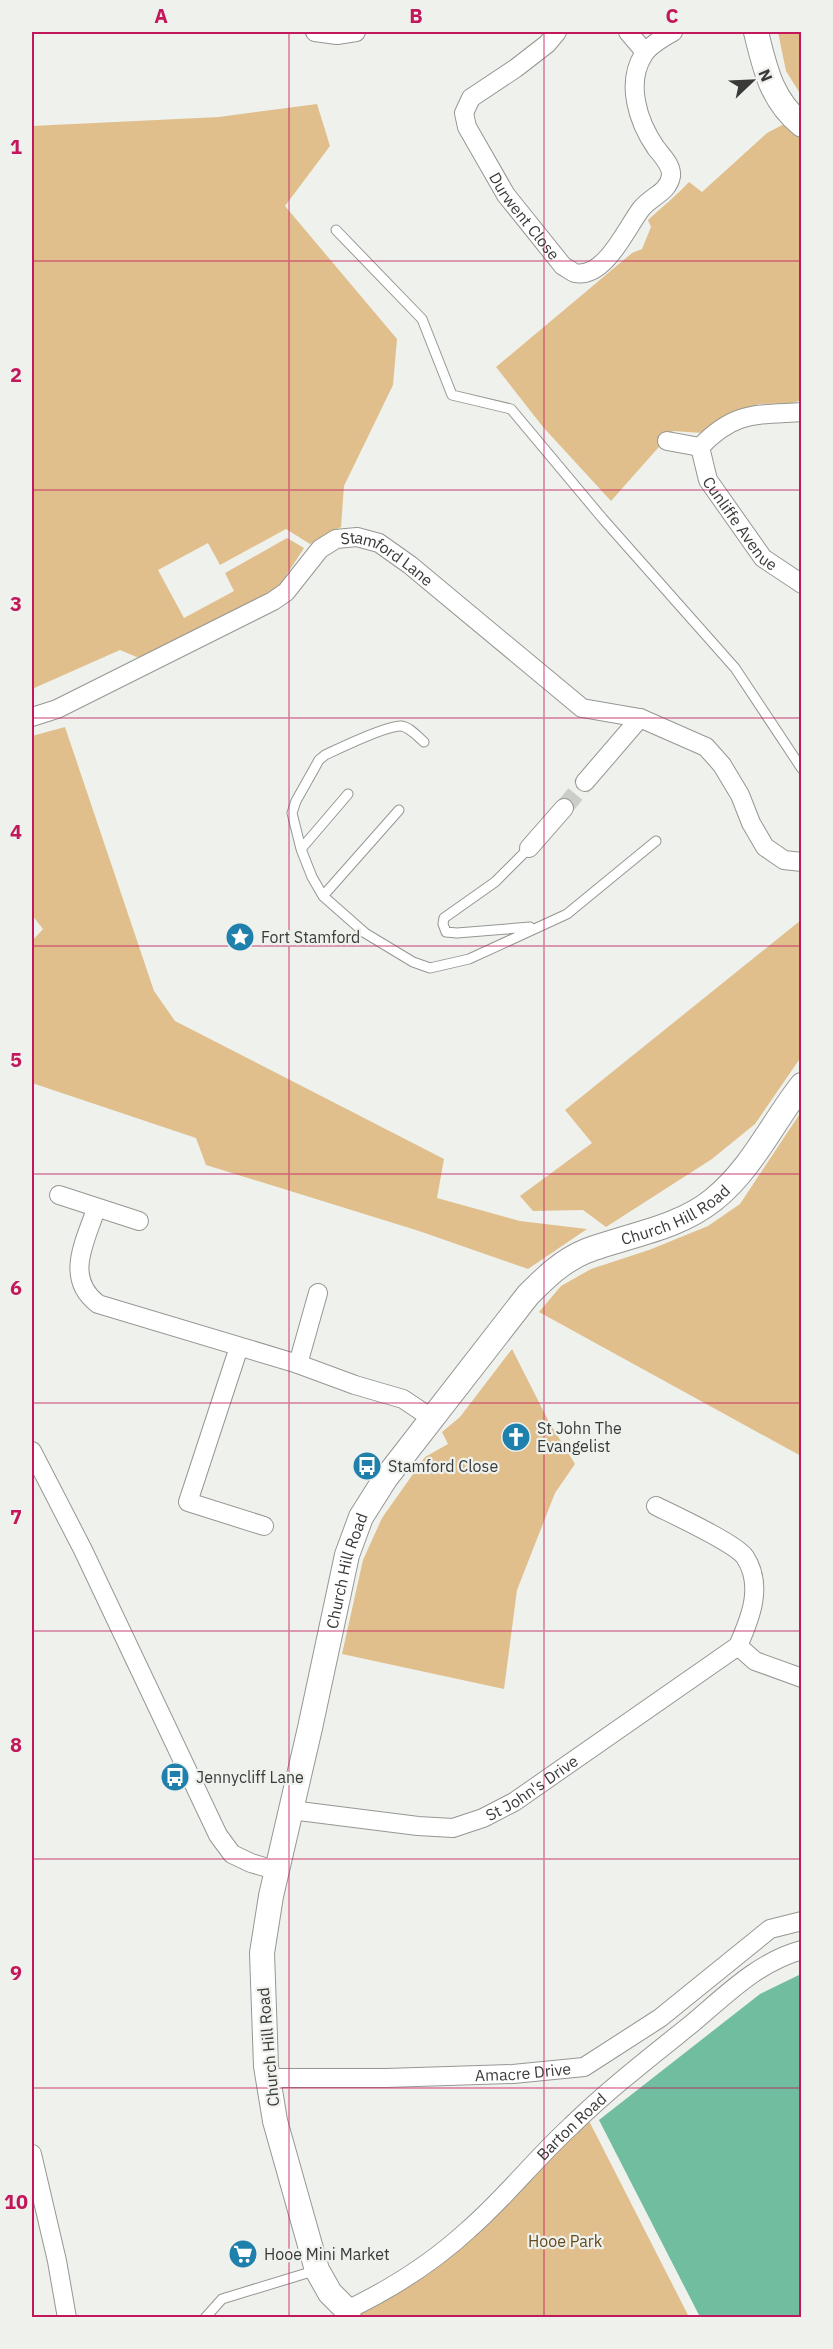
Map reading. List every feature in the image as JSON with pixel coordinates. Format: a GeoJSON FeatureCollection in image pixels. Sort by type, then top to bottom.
{"type":"FeatureCollection","features":[{"type":"Feature","properties":{"kind":"street"},"geometry":{"type":"LineString","coordinates":[[315,32],[337,35],[356,32]]}},
{"type":"Feature","properties":{"kind":"street","name":"Durwent Close"},"geometry":{"type":"LineString","coordinates":[[558,32],[524,62],[471,98],[464,113],[467,127],[506,195],[563,266],[576,273],[592,271],[612,254],[643,206],[668,186],[672,173],[666,160],[655,147],[636,105],[634,85],[645,52]]}},
{"type":"Feature","properties":{"kind":"street"},"geometry":{"type":"LineString","coordinates":[[628,32],[645,52],[673,32]]}},
{"type":"Feature","properties":{"kind":"street"},"geometry":{"type":"LineString","coordinates":[[756,32],[764,65],[775,94],[787,113],[801,125]]}},
{"type":"Feature","properties":{"kind":"street"},"geometry":{"type":"LineString","coordinates":[[667,441],[700,447],[717,430],[747,416],[801,412]]}},
{"type":"Feature","properties":{"kind":"street","name":"Cunliffe Avenue"},"geometry":{"type":"LineString","coordinates":[[700,447],[708,480],[764,558],[801,584]]}},
{"type":"Feature","properties":{"kind":"street","name":"Stamford Lane"},"geometry":{"type":"LineString","coordinates":[[32,717],[57,709],[273,601],[286,592],[320,549],[336,539],[357,537],[379,543],[410,565],[582,708],[639,718],[705,747],[722,765],[740,795],[751,823],[765,847],[784,860],[801,861]]}},
{"type":"Feature","properties":{"kind":"street"},"geometry":{"type":"LineString","coordinates":[[585,782],[639,718]]}},
{"type":"Feature","properties":{"kind":"street"},"geometry":{"type":"LineString","coordinates":[[528,848],[564,808]]}},
{"type":"Feature","properties":{"kind":"street","name":"Church Hill Road"},"geometry":{"type":"LineString","coordinates":[[348,2314],[330,2293],[317,2270],[274,2121],[262,2002],[262,1953],[271,1896],[347,1555],[361,1517],[385,1479],[528,1295],[555,1268],[585,1252],[676,1221],[712,1201],[740,1174],[801,1085]]}},
{"type":"Feature","properties":{"kind":"street"},"geometry":{"type":"LineString","coordinates":[[59,1195],[96,1209],[139,1221]]}},
{"type":"Feature","properties":{"kind":"street"},"geometry":{"type":"LineString","coordinates":[[96,1209],[79,1262],[79,1278],[87,1296],[98,1304],[297,1364],[403,1399],[433,1419]]}},
{"type":"Feature","properties":{"kind":"street"},"geometry":{"type":"LineString","coordinates":[[297,1364],[318,1293]]}},
{"type":"Feature","properties":{"kind":"street"},"geometry":{"type":"LineString","coordinates":[[239,1347],[188,1502],[264,1526]]}},
{"type":"Feature","properties":{"kind":"street"},"geometry":{"type":"LineString","coordinates":[[32,1451],[83,1550],[218,1835],[232,1854],[251,1863],[278,1871]]}},
{"type":"Feature","properties":{"kind":"street"},"geometry":{"type":"LineString","coordinates":[[656,1506],[745,1556],[755,1584],[751,1616],[738,1646],[755,1661],[801,1678]]}},
{"type":"Feature","properties":{"kind":"street","name":"St John's Drive"},"geometry":{"type":"LineString","coordinates":[[291,1810],[418,1826],[453,1828],[483,1818],[513,1802],[738,1646]]}},
{"type":"Feature","properties":{"kind":"street","name":"Amacre Drive"},"geometry":{"type":"LineString","coordinates":[[268,2078],[386,2078],[513,2074],[584,2067],[660,2018],[770,1929],[801,1922]]}},
{"type":"Feature","properties":{"kind":"street","name":"Barton Road"},"geometry":{"type":"LineString","coordinates":[[348,2314],[418,2270],[468,2230],[570,2126],[742,1982],[772,1960],[801,1950]]}},
{"type":"Feature","properties":{"kind":"street"},"geometry":{"type":"LineString","coordinates":[[32,2154],[57,2261],[67,2318]]}},
{"type":"Feature","properties":{"kind":"lane"},"geometry":{"type":"LineString","coordinates":[[336,230],[422,319],[452,395],[511,409],[603,519],[735,668],[801,769]]}},
{"type":"Feature","properties":{"kind":"lane"},"geometry":{"type":"LineString","coordinates":[[424,742],[409,729],[400,726],[325,755],[313,770],[292,813],[301,849],[323,896],[365,933],[413,962],[430,968],[469,959],[567,914],[656,842]]}},
{"type":"Feature","properties":{"kind":"lane"},"geometry":{"type":"LineString","coordinates":[[301,849],[348,795]]}},
{"type":"Feature","properties":{"kind":"lane"},"geometry":{"type":"LineString","coordinates":[[323,896],[399,810]]}},
{"type":"Feature","properties":{"kind":"lane"},"geometry":{"type":"LineString","coordinates":[[528,848],[495,882],[444,918],[443,924],[447,932],[457,933],[539,926]]}},
{"type":"Feature","properties":{"kind":"lane"},"geometry":{"type":"LineString","coordinates":[[205,2318],[222,2299],[317,2270]]}},
{"type":"Feature","properties":{"kind":"green space"},"geometry":{"type":"Polygon","coordinates":[[[778,32],[801,32],[801,95],[786,71],[778,32]]]}},
{"type":"Feature","properties":{"kind":"green space"},"geometry":{"type":"Polygon","coordinates":[[[317,104],[330,146],[285,206],[397,339],[393,385],[344,486],[341,527],[310,544],[286,529],[220,565],[208,543],[158,570],[184,618],[234,591],[225,573],[287,538],[304,548],[274,594],[139,658],[120,650],[32,689],[32,126],[219,117],[317,104]]]}},
{"type":"Feature","properties":{"kind":"green space"},"geometry":{"type":"Polygon","coordinates":[[[784,124],[801,137],[801,400],[793,403],[759,404],[729,414],[711,430],[702,433],[673,431],[611,501],[543,427],[496,367],[632,253],[642,249],[651,227],[648,220],[689,182],[702,192],[767,133],[784,124]]]}},
{"type":"Feature","properties":{"kind":"green space"},"geometry":{"type":"Polygon","coordinates":[[[65,727],[154,991],[175,1021],[444,1159],[437,1198],[520,1221],[587,1229],[528,1269],[419,1231],[206,1165],[196,1138],[32,1083],[32,941],[43,929],[32,915],[32,736],[65,727]]]}},
{"type":"Feature","properties":{"kind":"green space"},"geometry":{"type":"Polygon","coordinates":[[[801,920],[801,1057],[755,1124],[712,1159],[606,1227],[583,1210],[533,1211],[520,1196],[592,1143],[565,1110],[801,920]]]}},
{"type":"Feature","properties":{"kind":"green space"},"geometry":{"type":"Polygon","coordinates":[[[801,1112],[801,1456],[539,1312],[561,1286],[591,1269],[649,1250],[708,1226],[740,1204],[801,1112]]]}},
{"type":"Feature","properties":{"kind":"green space"},"geometry":{"type":"Polygon","coordinates":[[[512,1349],[548,1420],[575,1464],[555,1493],[517,1590],[504,1689],[342,1654],[363,1560],[382,1518],[425,1457],[448,1444],[442,1432],[460,1417],[512,1349]]]}},
{"type":"Feature","properties":{"kind":"green space","name":"Hooe Park"},"geometry":{"type":"Polygon","coordinates":[[[585,2113],[689,2317],[349,2318],[418,2270],[585,2113]]]}},
{"type":"Feature","properties":{"kind":"shaded area"},"geometry":{"type":"Polygon","coordinates":[[[801,1974],[801,2317],[700,2317],[599,2120],[760,1994],[801,1974]]]}},
{"type":"Feature","properties":{"kind":"tunnel"},"geometry":{"type":"LineString","coordinates":[[564,808],[585,782]]}},
{"type":"Feature","properties":{"kind":"place","name":"Fort Stamford"},"geometry":{"type":"Point","coordinates":[240,937]}},
{"type":"Feature","properties":{"kind":"place","name":"St John The Evangelist"},"geometry":{"type":"Point","coordinates":[516,1437]}},
{"type":"Feature","properties":{"kind":"place","name":"Stamford Close"},"geometry":{"type":"Point","coordinates":[367,1466]}},
{"type":"Feature","properties":{"kind":"place","name":"Jennycliff Lane"},"geometry":{"type":"Point","coordinates":[175,1777]}},
{"type":"Feature","properties":{"kind":"place","name":"Hooe Mini Market"},"geometry":{"type":"Point","coordinates":[243,2254]}}]}
